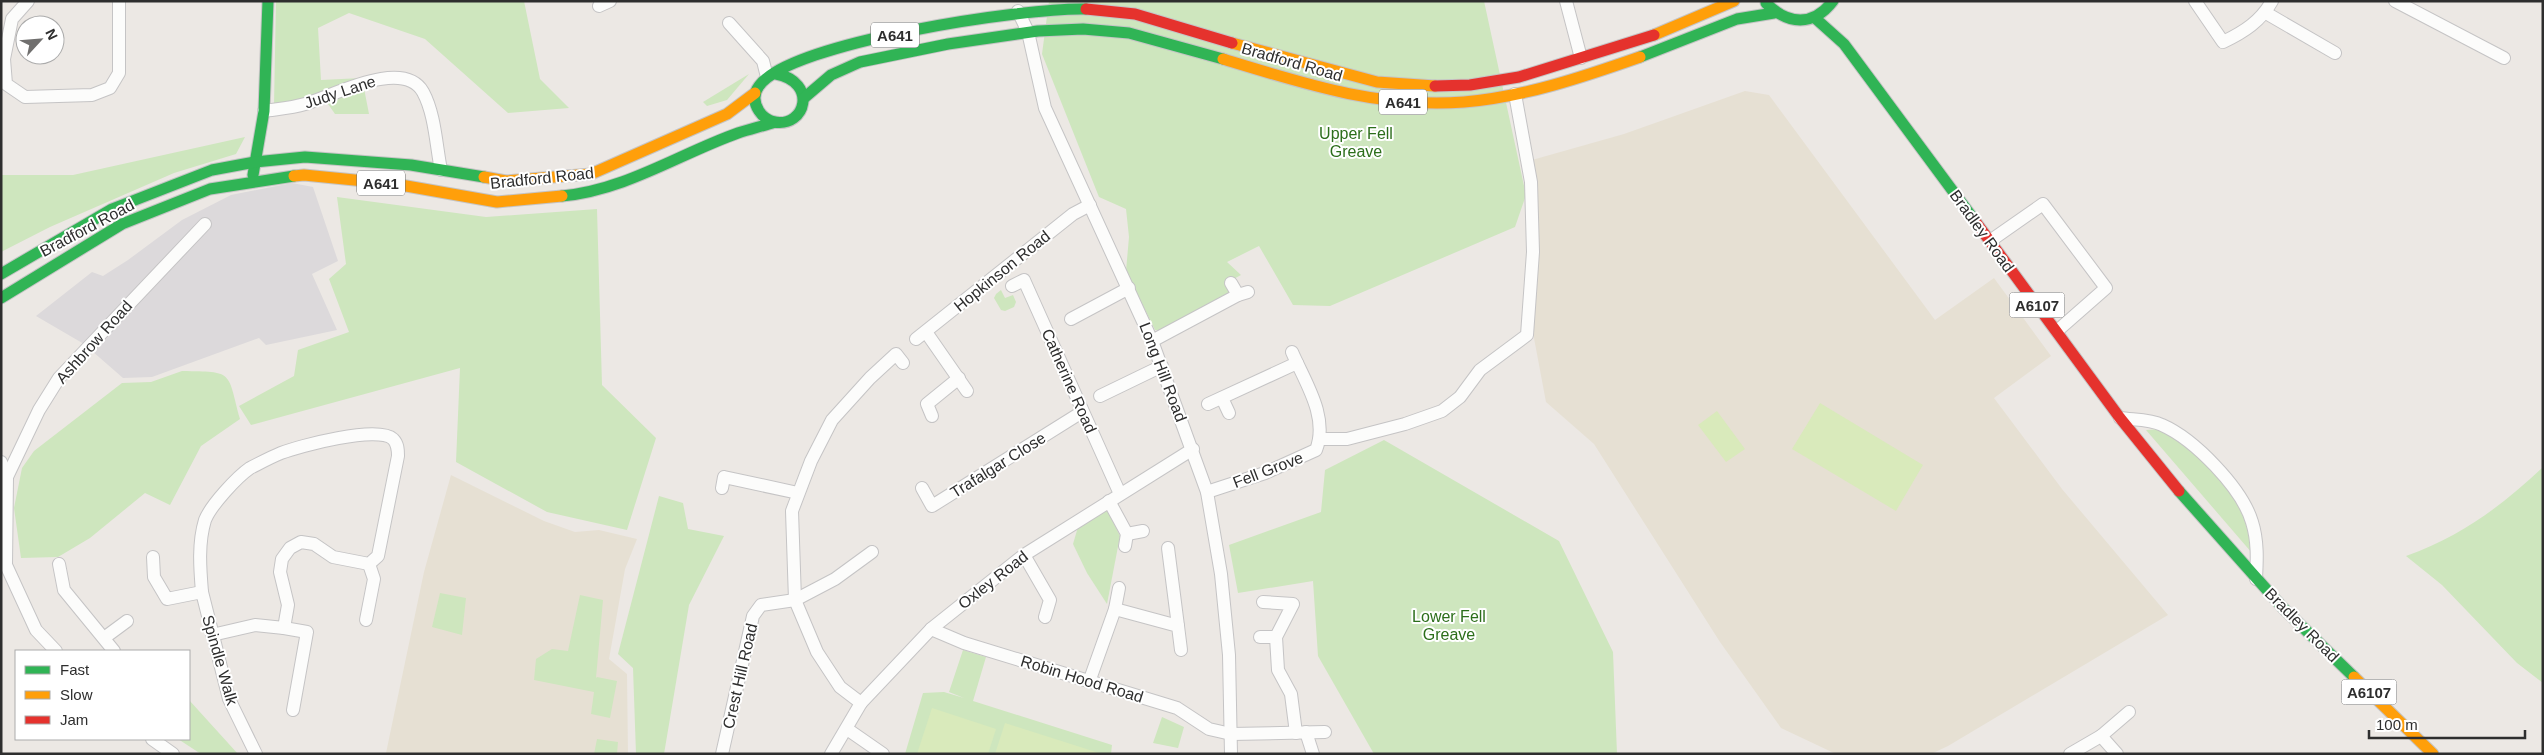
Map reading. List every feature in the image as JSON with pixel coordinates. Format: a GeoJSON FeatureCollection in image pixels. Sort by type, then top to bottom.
{"type":"FeatureCollection","features":[{"type":"Feature","properties":{"kind":"main road"},"geometry":{"type":"LineString","coordinates":[[252,181],[264,111],[268,1]]}},
{"type":"Feature","properties":{"kind":"main road","name":"Bradford Road"},"geometry":{"type":"LineString","coordinates":[[1,274],[112,209],[212,170],[255,162],[305,157],[411,164],[506,181],[591,174],[727,114],[755,93],[762,81],[800,61],[852,44],[1049,5],[1127,12],[1346,75],[1377,82],[1417,86],[1470,85],[1519,77],[1666,31],[1734,1]]}},
{"type":"Feature","properties":{"kind":"main road"},"geometry":{"type":"LineString","coordinates":[[1765,1],[1774,13]]}},
{"type":"Feature","properties":{"kind":"main road"},"geometry":{"type":"LineString","coordinates":[[1815,18],[1831,4]]}},
{"type":"Feature","properties":{"kind":"main road","name":"Bradley Road"},"geometry":{"type":"LineString","coordinates":[[1831,4],[1844,44]]}},
{"type":"Feature","properties":{"kind":"main road","name":"Bradford Road"},"geometry":{"type":"LineString","coordinates":[[1,298],[19,285],[122,224],[210,189],[252,181],[304,175],[395,184],[497,202],[591,193],[664,166],[738,133],[775,122],[788,121],[794,118],[802,106],[804,98],[824,79],[851,66],[938,46],[1028,32],[1080,29],[1129,33],[1366,99],[1465,102],[1516,94],[1629,60],[1757,13],[1774,13]]}},
{"type":"Feature","properties":{"kind":"main road","name":"A641"},"geometry":{"type":"LineString","coordinates":[[1774,13],[1794,21],[1815,18]]}},
{"type":"Feature","properties":{"kind":"main road","name":"Bradley Road"},"geometry":{"type":"LineString","coordinates":[[1815,18],[1844,44],[2057,330],[2120,418],[2192,507],[2288,613],[2433,754]]}},
{"type":"Feature","properties":{"kind":"main road"},"geometry":{"type":"LineString","coordinates":[[771,75],[792,77],[798,82],[804,98]]}},
{"type":"Feature","properties":{"kind":"main road"},"geometry":{"type":"LineString","coordinates":[[755,93],[757,108],[761,115],[775,122]]}},
{"type":"Feature","properties":{"kind":"main road"},"geometry":{"type":"LineString","coordinates":[[304,175],[305,157]]}},
{"type":"Feature","properties":{"kind":"street"},"geometry":{"type":"LineString","coordinates":[[28,1],[12,19],[4,59],[6,84],[25,97],[92,96],[110,88],[119,73],[119,1]]}},
{"type":"Feature","properties":{"kind":"street"},"geometry":{"type":"LineString","coordinates":[[1566,1],[1581,58]]}},
{"type":"Feature","properties":{"kind":"street"},"geometry":{"type":"LineString","coordinates":[[2195,1],[2223,42],[2237,35],[2269,7],[2335,53]]}},
{"type":"Feature","properties":{"kind":"street"},"geometry":{"type":"LineString","coordinates":[[2395,1],[2504,58]]}},
{"type":"Feature","properties":{"kind":"street","name":"Long Hill Road"},"geometry":{"type":"LineString","coordinates":[[1018,11],[1028,32],[1045,108],[1152,341],[1193,449],[1207,492],[1221,574],[1227,629],[1231,754]]}},
{"type":"Feature","properties":{"kind":"street"},"geometry":{"type":"LineString","coordinates":[[730,23],[763,61],[771,75]]}},
{"type":"Feature","properties":{"kind":"street","name":"Judy Lane"},"geometry":{"type":"LineString","coordinates":[[264,111],[305,105],[368,80],[383,78],[411,82],[423,92],[431,113],[440,170]]}},
{"type":"Feature","properties":{"kind":"street","name":"Fell Grove"},"geometry":{"type":"LineString","coordinates":[[1320,439],[1347,439],[1442,411],[1460,397],[1480,370],[1527,334],[1533,252],[1531,182],[1516,94]]}},
{"type":"Feature","properties":{"kind":"street"},"geometry":{"type":"LineString","coordinates":[[1990,241],[2043,204],[2106,288],[2057,330]]}},
{"type":"Feature","properties":{"kind":"street","name":"Hopkinson Road"},"geometry":{"type":"LineString","coordinates":[[959,378],[921,335],[1073,214],[1090,205]]}},
{"type":"Feature","properties":{"kind":"street","name":"Ashbrow Road"},"geometry":{"type":"LineString","coordinates":[[55,650],[36,630],[4,567],[7,477],[38,410],[59,378],[205,224]]}},
{"type":"Feature","properties":{"kind":"street","name":"Catherine Road"},"geometry":{"type":"LineString","coordinates":[[1012,286],[1024,280],[1082,412],[1115,497],[1126,540],[1143,531]]}},
{"type":"Feature","properties":{"kind":"street"},"geometry":{"type":"LineString","coordinates":[[1152,341],[1243,294],[1232,283]]}},
{"type":"Feature","properties":{"kind":"street"},"geometry":{"type":"LineString","coordinates":[[1077,311],[1129,288]]}},
{"type":"Feature","properties":{"kind":"street"},"geometry":{"type":"LineString","coordinates":[[861,703],[840,687],[818,652],[796,600],[792,511],[811,461],[832,420],[870,378],[896,354],[903,363]]}},
{"type":"Feature","properties":{"kind":"street","name":"Fell Grove"},"geometry":{"type":"LineString","coordinates":[[1207,492],[1264,474],[1311,454],[1316,450],[1320,439],[1316,407],[1294,357],[1208,404]]}},
{"type":"Feature","properties":{"kind":"street"},"geometry":{"type":"LineString","coordinates":[[1100,396],[1162,366]]}},
{"type":"Feature","properties":{"kind":"street"},"geometry":{"type":"LineString","coordinates":[[932,416],[927,404],[959,378],[967,390]]}},
{"type":"Feature","properties":{"kind":"street"},"geometry":{"type":"LineString","coordinates":[[1222,398],[1229,413]]}},
{"type":"Feature","properties":{"kind":"street","name":"Trafalgar Close"},"geometry":{"type":"LineString","coordinates":[[922,488],[932,506],[1082,412]]}},
{"type":"Feature","properties":{"kind":"street","name":"Bradley Road"},"geometry":{"type":"LineString","coordinates":[[2120,418],[2161,424],[2192,444],[2221,473],[2240,498],[2252,520],[2257,544],[2256,579]]}},
{"type":"Feature","properties":{"kind":"street","name":"Spindle Walk"},"geometry":{"type":"LineString","coordinates":[[256,754],[229,699],[202,592],[199,558],[206,519],[226,490],[249,469],[282,453],[325,440],[360,435],[382,435],[392,438],[398,446],[398,456],[378,556],[369,564]]}},
{"type":"Feature","properties":{"kind":"street","name":"Oxley Road"},"geometry":{"type":"LineString","coordinates":[[831,754],[861,703],[931,629],[1024,554],[1193,449]]}},
{"type":"Feature","properties":{"kind":"street","name":"Ashbrow Road"},"geometry":{"type":"LineString","coordinates":[[1,462],[7,477]]}},
{"type":"Feature","properties":{"kind":"street"},"geometry":{"type":"LineString","coordinates":[[724,477],[798,493]]}},
{"type":"Feature","properties":{"kind":"street"},"geometry":{"type":"LineString","coordinates":[[284,628],[288,605],[280,572],[282,560],[290,548],[301,542],[314,544],[333,557],[369,564],[374,579],[366,620]]}},
{"type":"Feature","properties":{"kind":"street"},"geometry":{"type":"LineString","coordinates":[[1168,548],[1182,650]]}},
{"type":"Feature","properties":{"kind":"street"},"geometry":{"type":"LineString","coordinates":[[1024,554],[1050,600],[1045,617]]}},
{"type":"Feature","properties":{"kind":"street","name":"Spindle Walk"},"geometry":{"type":"LineString","coordinates":[[153,557],[154,577],[167,599],[202,592]]}},
{"type":"Feature","properties":{"kind":"street"},"geometry":{"type":"LineString","coordinates":[[796,600],[867,561]]}},
{"type":"Feature","properties":{"kind":"street"},"geometry":{"type":"LineString","coordinates":[[59,564],[64,590],[113,650]]}},
{"type":"Feature","properties":{"kind":"street"},"geometry":{"type":"LineString","coordinates":[[1089,682],[1115,609],[1119,588]]}},
{"type":"Feature","properties":{"kind":"street","name":"Crest Hill Road"},"geometry":{"type":"LineString","coordinates":[[722,754],[753,616],[761,605],[796,600]]}},
{"type":"Feature","properties":{"kind":"street"},"geometry":{"type":"LineString","coordinates":[[1263,602],[1293,604],[1276,637],[1278,670],[1291,694],[1301,732],[1313,754]]}},
{"type":"Feature","properties":{"kind":"street"},"geometry":{"type":"LineString","coordinates":[[1115,609],[1178,626]]}},
{"type":"Feature","properties":{"kind":"street"},"geometry":{"type":"LineString","coordinates":[[104,638],[127,621]]}},
{"type":"Feature","properties":{"kind":"street"},"geometry":{"type":"LineString","coordinates":[[212,635],[255,626],[307,632],[293,710]]}},
{"type":"Feature","properties":{"kind":"street","name":"Robin Hood Road"},"geometry":{"type":"LineString","coordinates":[[931,629],[964,643],[1177,708],[1209,729],[1231,734],[1325,732]]}},
{"type":"Feature","properties":{"kind":"street"},"geometry":{"type":"LineString","coordinates":[[1260,637],[1276,637]]}},
{"type":"Feature","properties":{"kind":"street"},"geometry":{"type":"LineString","coordinates":[[2070,754],[2101,736],[2129,712]]}},
{"type":"Feature","properties":{"kind":"street"},"geometry":{"type":"LineString","coordinates":[[847,729],[883,754]]}},
{"type":"Feature","properties":{"kind":"street"},"geometry":{"type":"LineString","coordinates":[[2101,736],[2117,754]]}},
{"type":"Feature","properties":{"kind":"street"},"geometry":{"type":"LineString","coordinates":[[154,740],[173,754]]}},
{"type":"Feature","properties":{"kind":"shaded area"},"geometry":{"type":"Polygon","coordinates":[[[1745,91],[1769,95],[1935,320],[1994,278],[2051,356],[1994,398],[2062,489],[2168,615],[1948,746],[1931,754],[1836,754],[1781,728],[1720,642],[1594,444],[1546,402],[1534,338],[1532,160],[1624,134],[1745,91]]]}},
{"type":"Feature","properties":{"kind":"shaded area"},"geometry":{"type":"Polygon","coordinates":[[[292,183],[313,187],[338,261],[312,274],[337,330],[266,345],[259,338],[152,377],[123,378],[84,344],[36,316],[92,272],[103,276],[182,220],[231,195],[292,183]]]}},
{"type":"Feature","properties":{"kind":"shaded area"},"geometry":{"type":"Polygon","coordinates":[[[451,475],[544,521],[575,532],[599,530],[637,539],[625,569],[609,659],[627,674],[628,754],[386,753],[424,572],[451,475]]]}},
{"type":"Feature","properties":{"kind":"green space"},"geometry":{"type":"Polygon","coordinates":[[[276,1],[524,1],[540,79],[569,108],[508,113],[425,39],[349,13],[318,28],[321,80],[362,78],[369,114],[335,114],[321,94],[274,105],[276,1]]]}},
{"type":"Feature","properties":{"kind":"green space","name":"Upper Fell Greave"},"geometry":{"type":"Polygon","coordinates":[[[1049,1],[1484,1],[1526,195],[1515,227],[1330,306],[1293,305],[1259,246],[1227,262],[1241,275],[1228,282],[1234,296],[1162,330],[1155,330],[1126,271],[1129,237],[1126,209],[1099,197],[1042,54],[1049,1]]]}},
{"type":"Feature","properties":{"kind":"green space"},"geometry":{"type":"Polygon","coordinates":[[[749,74],[727,100],[707,106],[703,102],[749,74]]]}},
{"type":"Feature","properties":{"kind":"green space"},"geometry":{"type":"Polygon","coordinates":[[[245,137],[236,154],[174,173],[50,227],[1,252],[1,175],[73,175],[245,137]]]}},
{"type":"Feature","properties":{"kind":"green space"},"geometry":{"type":"Polygon","coordinates":[[[337,197],[486,217],[597,209],[602,385],[656,438],[627,530],[547,512],[456,462],[460,368],[251,425],[239,406],[294,376],[298,350],[349,332],[329,279],[346,264],[337,197]]]}},
{"type":"Feature","properties":{"kind":"green space"},"geometry":{"type":"Polygon","coordinates":[[[1001,290],[1005,298],[1013,295],[1016,302],[1014,307],[1005,311],[1001,310],[994,298],[1001,290]]]}},
{"type":"Feature","properties":{"kind":"green space"},"geometry":{"type":"Polygon","coordinates":[[[182,371],[211,372],[226,377],[233,391],[240,419],[201,446],[170,505],[145,493],[90,538],[58,557],[21,558],[14,508],[22,468],[34,451],[122,383],[151,382],[182,371]]]}},
{"type":"Feature","properties":{"kind":"green space"},"geometry":{"type":"Polygon","coordinates":[[[1820,403],[1923,465],[1896,511],[1792,449],[1820,403]]]}},
{"type":"Feature","properties":{"kind":"green space"},"geometry":{"type":"Polygon","coordinates":[[[1717,411],[1745,449],[1726,462],[1698,425],[1717,411]]]}},
{"type":"Feature","properties":{"kind":"green space"},"geometry":{"type":"Polygon","coordinates":[[[2159,429],[2197,456],[2229,489],[2247,519],[2252,553],[2146,430],[2159,429]]]}},
{"type":"Feature","properties":{"kind":"green space","name":"Lower Fell Greave"},"geometry":{"type":"Polygon","coordinates":[[[1384,440],[1559,541],[1613,652],[1617,754],[1374,754],[1318,656],[1313,581],[1238,593],[1229,545],[1321,512],[1325,470],[1384,440]]]}},
{"type":"Feature","properties":{"kind":"green space"},"geometry":{"type":"Polygon","coordinates":[[[2543,467],[2543,683],[2517,663],[2442,585],[2406,556],[2463,530],[2496,507],[2543,467]]]}},
{"type":"Feature","properties":{"kind":"green space"},"geometry":{"type":"Polygon","coordinates":[[[659,496],[683,503],[688,529],[724,536],[689,605],[664,754],[636,754],[633,668],[618,654],[659,496]]]}},
{"type":"Feature","properties":{"kind":"green space"},"geometry":{"type":"Polygon","coordinates":[[[1107,509],[1120,536],[1107,604],[1087,573],[1073,544],[1078,527],[1107,509]]]}},
{"type":"Feature","properties":{"kind":"green space"},"geometry":{"type":"Polygon","coordinates":[[[440,593],[466,598],[462,635],[432,627],[440,593]]]}},
{"type":"Feature","properties":{"kind":"green space"},"geometry":{"type":"Polygon","coordinates":[[[580,595],[603,600],[596,678],[617,681],[610,718],[591,714],[594,692],[534,680],[536,659],[552,649],[568,651],[580,595]]]}},
{"type":"Feature","properties":{"kind":"green space"},"geometry":{"type":"Polygon","coordinates":[[[963,650],[986,657],[973,701],[1112,745],[1111,754],[905,754],[923,693],[944,692],[964,698],[949,692],[963,650]]]}},
{"type":"Feature","properties":{"kind":"green space"},"geometry":{"type":"Polygon","coordinates":[[[190,701],[238,754],[201,754],[180,740],[190,740],[190,701]]]}},
{"type":"Feature","properties":{"kind":"green space"},"geometry":{"type":"Polygon","coordinates":[[[932,708],[996,729],[988,754],[917,754],[932,708]]]}},
{"type":"Feature","properties":{"kind":"green space"},"geometry":{"type":"Polygon","coordinates":[[[1162,717],[1184,727],[1178,748],[1153,743],[1162,717]]]}},
{"type":"Feature","properties":{"kind":"green space"},"geometry":{"type":"Polygon","coordinates":[[[1005,723],[1099,753],[995,754],[1005,723]]]}},
{"type":"Feature","properties":{"kind":"green space"},"geometry":{"type":"Polygon","coordinates":[[[597,739],[618,742],[617,754],[594,754],[597,739]]]}},
{"type":"Feature","properties":{"kind":"traffic: fast"},"geometry":{"type":"LineString","coordinates":[[253,175],[264,111],[268,1]]}},
{"type":"Feature","properties":{"kind":"traffic: fast"},"geometry":{"type":"LineString","coordinates":[[1766,3],[1783,16],[1800,20],[1809,19],[1817,15],[1833,1]]}},
{"type":"Feature","properties":{"kind":"traffic: fast"},"geometry":{"type":"LineString","coordinates":[[776,74],[789,79],[798,86],[802,94],[803,103],[800,112],[794,118],[785,122],[774,122],[765,118],[760,113],[755,102],[757,89],[780,70],[815,55],[913,30],[966,21],[1015,14],[1086,9]]}},
{"type":"Feature","properties":{"kind":"traffic: fast"},"geometry":{"type":"LineString","coordinates":[[1640,57],[1737,19],[1774,13]]}},
{"type":"Feature","properties":{"kind":"traffic: fast"},"geometry":{"type":"LineString","coordinates":[[1815,18],[1844,44],[1975,221]]}},
{"type":"Feature","properties":{"kind":"traffic: fast"},"geometry":{"type":"LineString","coordinates":[[804,98],[831,75],[860,62],[948,44],[1038,31],[1083,29],[1129,33],[1223,59]]}},
{"type":"Feature","properties":{"kind":"traffic: fast"},"geometry":{"type":"LineString","coordinates":[[562,196],[608,187],[652,170],[716,141],[775,122]]}},
{"type":"Feature","properties":{"kind":"traffic: fast"},"geometry":{"type":"LineString","coordinates":[[1,274],[112,209],[212,170],[255,162],[305,157],[411,165],[484,177]]}},
{"type":"Feature","properties":{"kind":"traffic: fast"},"geometry":{"type":"LineString","coordinates":[[1,298],[122,224],[210,189],[294,176]]}},
{"type":"Feature","properties":{"kind":"traffic: fast"},"geometry":{"type":"LineString","coordinates":[[2179,491],[2283,608],[2354,677]]}},
{"type":"Feature","properties":{"kind":"traffic: slow"},"geometry":{"type":"LineString","coordinates":[[1654,35],[1734,1]]}},
{"type":"Feature","properties":{"kind":"traffic: slow"},"geometry":{"type":"LineString","coordinates":[[1232,43],[1377,82],[1435,86]]}},
{"type":"Feature","properties":{"kind":"traffic: slow"},"geometry":{"type":"LineString","coordinates":[[1223,59],[1282,77],[1342,92],[1402,102],[1433,103],[1464,102],[1509,96],[1575,79],[1640,57]]}},
{"type":"Feature","properties":{"kind":"traffic: slow"},"geometry":{"type":"LineString","coordinates":[[484,177],[506,181],[591,174],[727,114],[755,93]]}},
{"type":"Feature","properties":{"kind":"traffic: slow"},"geometry":{"type":"LineString","coordinates":[[294,176],[304,175],[395,184],[497,202],[562,196]]}},
{"type":"Feature","properties":{"kind":"traffic: slow"},"geometry":{"type":"LineString","coordinates":[[2354,677],[2433,754]]}},
{"type":"Feature","properties":{"kind":"traffic: jam"},"geometry":{"type":"LineString","coordinates":[[1086,9],[1135,14],[1232,43]]}},
{"type":"Feature","properties":{"kind":"traffic: jam"},"geometry":{"type":"LineString","coordinates":[[1435,86],[1470,85],[1519,77],[1654,35]]}},
{"type":"Feature","properties":{"kind":"traffic: jam"},"geometry":{"type":"LineString","coordinates":[[1975,221],[2120,418],[2179,491]]}}]}
